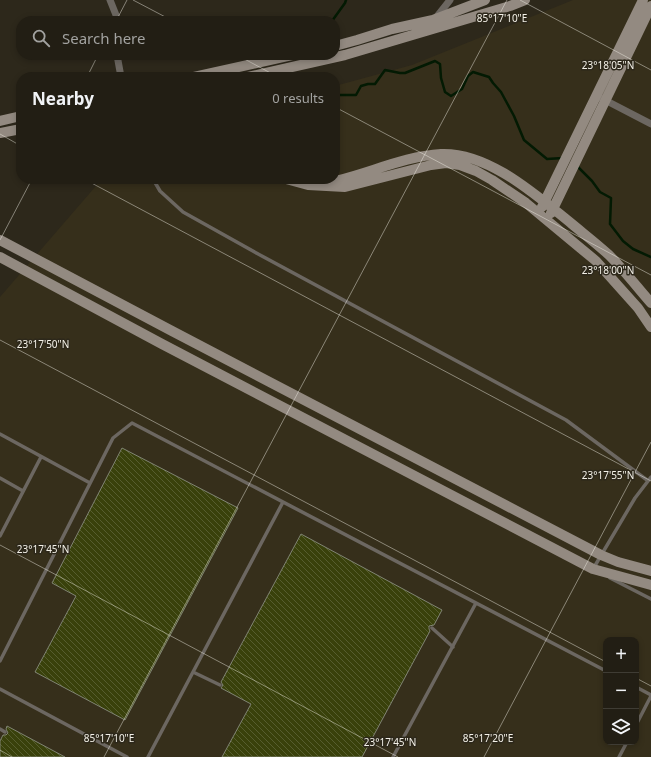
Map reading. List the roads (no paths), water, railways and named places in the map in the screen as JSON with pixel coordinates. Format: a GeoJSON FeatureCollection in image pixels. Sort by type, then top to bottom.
{"type":"FeatureCollection","features":[{"type":"Feature","properties":{"kind":"street"},"geometry":{"type":"LineString","coordinates":[[110,0],[116,16]]}},
{"type":"Feature","properties":{"kind":"street"},"geometry":{"type":"LineString","coordinates":[[435,19],[450,0]]}},
{"type":"Feature","properties":{"kind":"street"},"geometry":{"type":"LineString","coordinates":[[340,45],[392,29],[435,19],[485,0]]}},
{"type":"Feature","properties":{"kind":"street"},"geometry":{"type":"LineString","coordinates":[[340,56],[510,6],[525,0]]}},
{"type":"Feature","properties":{"kind":"street"},"geometry":{"type":"LineString","coordinates":[[547,220],[569,175],[575,151],[596,96],[643,0]]}},
{"type":"Feature","properties":{"kind":"street"},"geometry":{"type":"LineString","coordinates":[[539,213],[560,170],[575,151],[605,100],[651,6]]}},
{"type":"Feature","properties":{"kind":"street"},"geometry":{"type":"LineString","coordinates":[[118,60],[120,72]]}},
{"type":"Feature","properties":{"kind":"street"},"geometry":{"type":"LineString","coordinates":[[233,72],[253,64],[270,60]]}},
{"type":"Feature","properties":{"kind":"street"},"geometry":{"type":"LineString","coordinates":[[271,72],[322,60]]}},
{"type":"Feature","properties":{"kind":"street"},"geometry":{"type":"LineString","coordinates":[[596,96],[651,124]]}},
{"type":"Feature","properties":{"kind":"street"},"geometry":{"type":"LineString","coordinates":[[0,121],[16,117]]}},
{"type":"Feature","properties":{"kind":"street"},"geometry":{"type":"LineString","coordinates":[[0,133],[16,130]]}},
{"type":"Feature","properties":{"kind":"street"},"geometry":{"type":"LineString","coordinates":[[340,180],[423,156],[442,154],[460,155],[489,165],[544,201],[609,255],[651,303]]}},
{"type":"Feature","properties":{"kind":"street"},"geometry":{"type":"LineString","coordinates":[[308,184],[345,187],[431,165],[446,163],[460,165],[476,171],[526,203],[596,261],[638,308],[651,327]]}},
{"type":"Feature","properties":{"kind":"street"},"geometry":{"type":"LineString","coordinates":[[0,240],[172,332],[601,555],[618,562],[651,570]]}},
{"type":"Feature","properties":{"kind":"street"},"geometry":{"type":"LineString","coordinates":[[0,257],[162,344],[593,569],[651,585]]}},
{"type":"Feature","properties":{"kind":"lane"},"geometry":{"type":"LineString","coordinates":[[156,184],[160,191],[183,212],[566,420],[648,480]]}},
{"type":"Feature","properties":{"kind":"lane"},"geometry":{"type":"LineString","coordinates":[[0,661],[113,438],[132,423],[603,669]]}},
{"type":"Feature","properties":{"kind":"lane"},"geometry":{"type":"LineString","coordinates":[[0,434],[90,483]]}},
{"type":"Feature","properties":{"kind":"lane"},"geometry":{"type":"LineString","coordinates":[[0,536],[41,457]]}},
{"type":"Feature","properties":{"kind":"lane"},"geometry":{"type":"LineString","coordinates":[[651,477],[635,498],[593,569],[651,599]]}},
{"type":"Feature","properties":{"kind":"lane"},"geometry":{"type":"LineString","coordinates":[[0,478],[23,491]]}},
{"type":"Feature","properties":{"kind":"lane"},"geometry":{"type":"LineString","coordinates":[[148,757],[283,502]]}},
{"type":"Feature","properties":{"kind":"lane"},"geometry":{"type":"LineString","coordinates":[[393,757],[476,604]]}},
{"type":"Feature","properties":{"kind":"lane"},"geometry":{"type":"LineString","coordinates":[[432,628],[453,647]]}},
{"type":"Feature","properties":{"kind":"lane"},"geometry":{"type":"LineString","coordinates":[[194,672],[220,685]]}},
{"type":"Feature","properties":{"kind":"lane"},"geometry":{"type":"LineString","coordinates":[[639,689],[651,695],[639,719]]}},
{"type":"Feature","properties":{"kind":"lane"},"geometry":{"type":"LineString","coordinates":[[0,690],[127,757]]}},
{"type":"Feature","properties":{"kind":"lane"},"geometry":{"type":"LineString","coordinates":[[0,729],[5,732]]}},
{"type":"Feature","properties":{"kind":"lane"},"geometry":{"type":"LineString","coordinates":[[619,757],[625,745]]}},
{"type":"Feature","properties":{"kind":"waterway"},"geometry":{"type":"LineString","coordinates":[[336,16],[346,0]]}},
{"type":"Feature","properties":{"kind":"waterway"},"geometry":{"type":"LineString","coordinates":[[340,95],[356,95],[361,86],[375,84],[385,70],[405,73],[435,61],[440,64],[441,78],[445,92],[451,96],[462,89],[468,76],[473,72],[489,77],[501,92],[514,116],[524,140],[547,159],[563,158]]}},
{"type":"Feature","properties":{"kind":"waterway"},"geometry":{"type":"LineString","coordinates":[[577,166],[592,181],[600,192],[611,198],[610,224],[623,241],[633,249],[651,257]]}}]}
